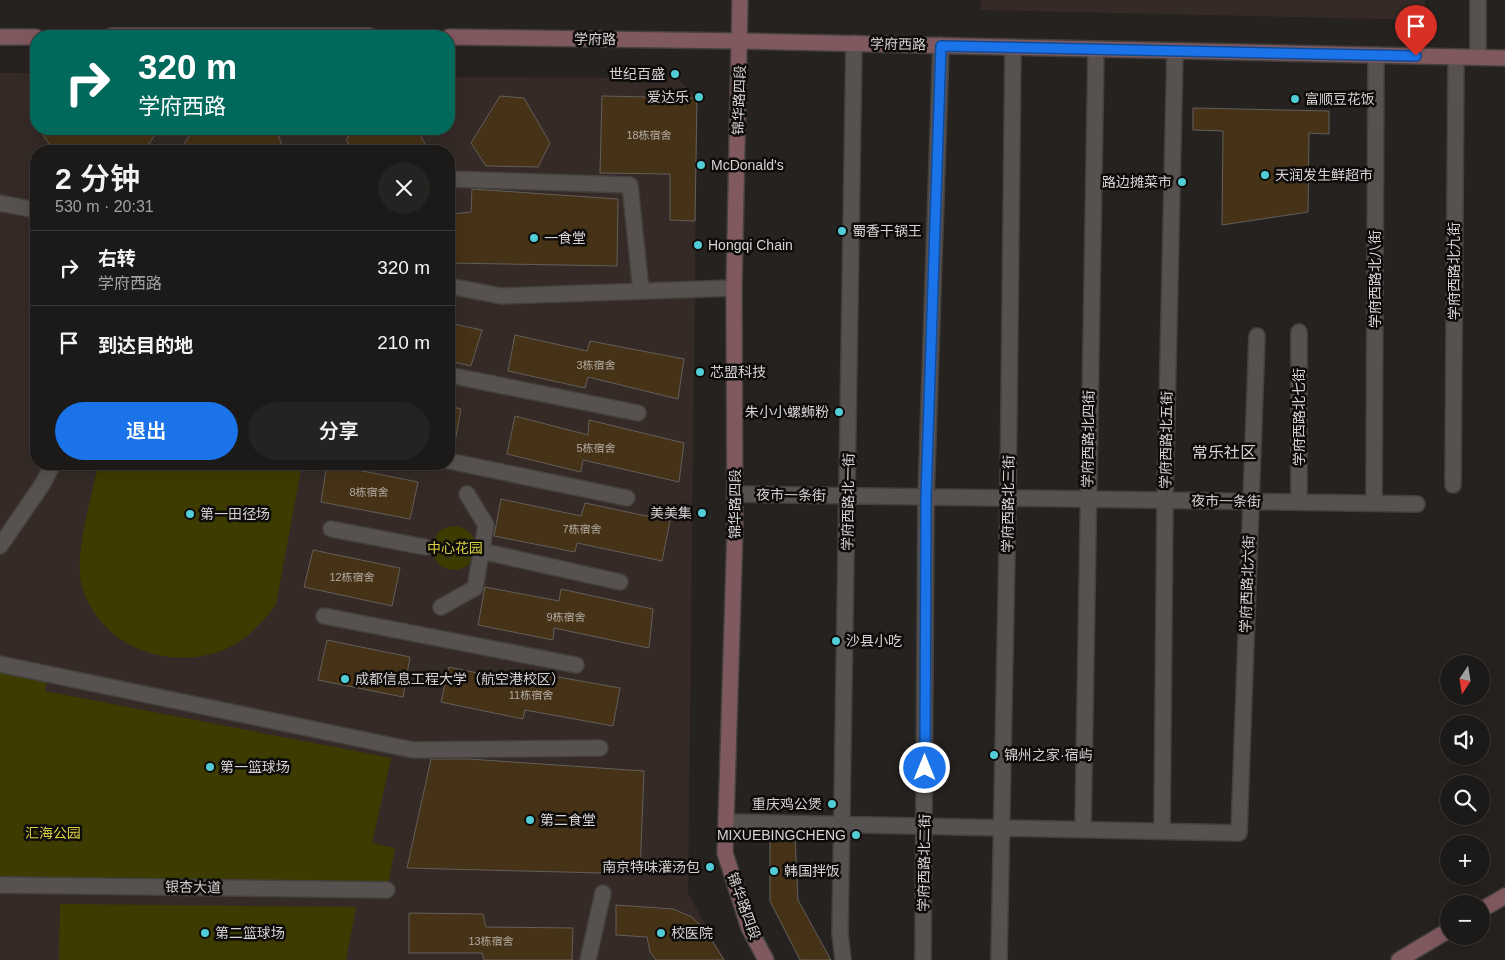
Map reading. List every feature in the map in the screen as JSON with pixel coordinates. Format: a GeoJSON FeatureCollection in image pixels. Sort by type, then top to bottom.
{"type":"FeatureCollection","features":[{"type":"Feature","properties":{"kind":"main road","name":"锦华路四段"},"geometry":{"type":"LineString","coordinates":[[740,0],[734,288],[735,494],[725,853],[749,928],[766,960]]}},
{"type":"Feature","properties":{"kind":"main road"},"geometry":{"type":"LineString","coordinates":[[0,37],[30,37]]}},
{"type":"Feature","properties":{"kind":"main road","name":"学府路"},"geometry":{"type":"LineString","coordinates":[[455,37],[740,41]]}},
{"type":"Feature","properties":{"kind":"main road","name":"学府西路"},"geometry":{"type":"LineString","coordinates":[[740,41],[1505,58]]}},
{"type":"Feature","properties":{"kind":"main road"},"geometry":{"type":"LineString","coordinates":[[1490,905],[1505,896]]}},
{"type":"Feature","properties":{"kind":"main road"},"geometry":{"type":"LineString","coordinates":[[1399,960],[1440,935]]}},
{"type":"Feature","properties":{"kind":"street"},"geometry":{"type":"LineString","coordinates":[[1478,0],[1478,58]]}},
{"type":"Feature","properties":{"kind":"street","name":"学府西路北一街"},"geometry":{"type":"LineString","coordinates":[[844,960],[840,933],[849,496],[854,43]]}},
{"type":"Feature","properties":{"kind":"street","name":"学府西路北二街"},"geometry":{"type":"LineString","coordinates":[[923,960],[926,496],[941,46]]}},
{"type":"Feature","properties":{"kind":"street","name":"学府西路北三街"},"geometry":{"type":"LineString","coordinates":[[999,960],[1008,498],[1013,47]]}},
{"type":"Feature","properties":{"kind":"street","name":"学府西路北四街"},"geometry":{"type":"LineString","coordinates":[[1083,829],[1096,49]]}},
{"type":"Feature","properties":{"kind":"street","name":"学府西路北五街"},"geometry":{"type":"LineString","coordinates":[[1162,830],[1165,500],[1175,51]]}},
{"type":"Feature","properties":{"kind":"street","name":"学府西路北八街"},"geometry":{"type":"LineString","coordinates":[[1374,503],[1376,55]]}},
{"type":"Feature","properties":{"kind":"street","name":"学府西路北九街"},"geometry":{"type":"LineString","coordinates":[[1453,485],[1456,57]]}},
{"type":"Feature","properties":{"kind":"street"},"geometry":{"type":"LineString","coordinates":[[455,179],[630,185],[640,291]]}},
{"type":"Feature","properties":{"kind":"street"},"geometry":{"type":"LineString","coordinates":[[0,203],[30,209]]}},
{"type":"Feature","properties":{"kind":"street"},"geometry":{"type":"LineString","coordinates":[[455,287],[501,296],[734,288]]}},
{"type":"Feature","properties":{"kind":"street","name":"学府西路北七街"},"geometry":{"type":"LineString","coordinates":[[1299,332],[1299,502]]}},
{"type":"Feature","properties":{"kind":"street","name":"学府西路北六街"},"geometry":{"type":"LineString","coordinates":[[1162,830],[1239,833],[1257,336]]}},
{"type":"Feature","properties":{"kind":"street"},"geometry":{"type":"LineString","coordinates":[[455,376],[638,413]]}},
{"type":"Feature","properties":{"kind":"street"},"geometry":{"type":"LineString","coordinates":[[455,463],[627,498]]}},
{"type":"Feature","properties":{"kind":"street"},"geometry":{"type":"LineString","coordinates":[[0,546],[42,485],[50,470]]}},
{"type":"Feature","properties":{"kind":"street"},"geometry":{"type":"LineString","coordinates":[[441,607],[475,588],[486,525],[467,494]]}},
{"type":"Feature","properties":{"kind":"street","name":"夜市一条街"},"geometry":{"type":"LineString","coordinates":[[735,494],[1417,504]]}},
{"type":"Feature","properties":{"kind":"street"},"geometry":{"type":"LineString","coordinates":[[331,528],[426,547]]}},
{"type":"Feature","properties":{"kind":"street"},"geometry":{"type":"LineString","coordinates":[[481,551],[620,582]]}},
{"type":"Feature","properties":{"kind":"street"},"geometry":{"type":"LineString","coordinates":[[324,616],[576,665]]}},
{"type":"Feature","properties":{"kind":"street"},"geometry":{"type":"LineString","coordinates":[[0,664],[413,750],[600,748]]}},
{"type":"Feature","properties":{"kind":"street"},"geometry":{"type":"LineString","coordinates":[[726,822],[1162,830]]}},
{"type":"Feature","properties":{"kind":"street","name":"银杏大道"},"geometry":{"type":"LineString","coordinates":[[0,884],[386,890]]}},
{"type":"Feature","properties":{"kind":"street"},"geometry":{"type":"LineString","coordinates":[[588,960],[603,892]]}},
{"type":"Feature","properties":{"kind":"shaded area"},"geometry":{"type":"Polygon","coordinates":[[[981,0],[1425,0],[1425,20],[981,10],[981,0]]]}},
{"type":"Feature","properties":{"kind":"shaded area","name":"成都信息工程大学（航空港校区）"},"geometry":{"type":"Polygon","coordinates":[[[0,73],[30,73],[30,135],[455,135],[455,77],[677,78],[697,98],[688,893],[725,960],[0,960],[0,73]]]}},
{"type":"Feature","properties":{"kind":"green space","name":"第一田径场"},"geometry":{"type":"Polygon","coordinates":[[[97,470],[301,470],[276,604],[258,626],[243,639],[218,652],[197,657],[177,658],[156,655],[136,648],[119,638],[103,624],[91,607],[82,587],[80,560],[84,527],[97,470]]]}},
{"type":"Feature","properties":{"kind":"green space","name":"中心花园"},"geometry":{"type":"Polygon","coordinates":[[[458,526],[470,532],[475,539],[475,557],[470,564],[463,569],[450,570],[442,567],[435,560],[432,544],[435,536],[442,529],[458,526]]]}},
{"type":"Feature","properties":{"kind":"green space","name":"汇海公园"},"geometry":{"type":"Polygon","coordinates":[[[0,664],[48,674],[45,691],[391,758],[372,843],[395,848],[387,890],[0,885],[0,664]]]}},
{"type":"Feature","properties":{"kind":"green space","name":"第二篮球场"},"geometry":{"type":"Polygon","coordinates":[[[60,904],[356,907],[346,960],[59,960],[60,904]]]}},
{"type":"Feature","properties":{"kind":"building"},"geometry":{"type":"Polygon","coordinates":[[[500,96],[524,98],[550,143],[538,167],[486,166],[471,143],[500,96]]]}},
{"type":"Feature","properties":{"kind":"building"},"geometry":{"type":"Polygon","coordinates":[[[602,96],[697,98],[695,221],[670,220],[670,174],[600,173],[602,96]]]}},
{"type":"Feature","properties":{"kind":"building","name":"天润发生鲜超市"},"geometry":{"type":"Polygon","coordinates":[[[1193,108],[1329,111],[1329,134],[1309,133],[1308,212],[1222,225],[1223,131],[1193,130],[1193,108]]]}},
{"type":"Feature","properties":{"kind":"building"},"geometry":{"type":"Polygon","coordinates":[[[43,135],[155,135],[148,145],[50,145],[43,135]]]}},
{"type":"Feature","properties":{"kind":"building"},"geometry":{"type":"Polygon","coordinates":[[[190,135],[278,135],[282,145],[183,145],[190,135]]]}},
{"type":"Feature","properties":{"kind":"building"},"geometry":{"type":"Polygon","coordinates":[[[350,135],[420,135],[425,144],[349,145],[346,140],[350,135]]]}},
{"type":"Feature","properties":{"kind":"building","name":"一食堂"},"geometry":{"type":"Polygon","coordinates":[[[472,189],[618,199],[617,266],[455,263],[455,214],[471,212],[472,189]]]}},
{"type":"Feature","properties":{"kind":"building"},"geometry":{"type":"Polygon","coordinates":[[[455,324],[482,330],[471,366],[455,362],[455,324]]]}},
{"type":"Feature","properties":{"kind":"building"},"geometry":{"type":"Polygon","coordinates":[[[515,335],[587,351],[590,341],[684,359],[678,399],[588,377],[585,388],[508,371],[515,335]]]}},
{"type":"Feature","properties":{"kind":"building"},"geometry":{"type":"Polygon","coordinates":[[[455,408],[461,409],[455,442],[455,408]]]}},
{"type":"Feature","properties":{"kind":"building"},"geometry":{"type":"Polygon","coordinates":[[[515,416],[588,435],[589,420],[684,443],[679,482],[583,460],[581,472],[507,454],[515,416]]]}},
{"type":"Feature","properties":{"kind":"building"},"geometry":{"type":"Polygon","coordinates":[[[326,470],[357,470],[418,482],[410,519],[321,502],[326,470]]]}},
{"type":"Feature","properties":{"kind":"building"},"geometry":{"type":"Polygon","coordinates":[[[501,499],[581,516],[585,503],[670,521],[662,561],[577,543],[575,552],[494,536],[501,499]]]}},
{"type":"Feature","properties":{"kind":"building"},"geometry":{"type":"Polygon","coordinates":[[[313,550],[400,568],[392,606],[304,587],[313,550]]]}},
{"type":"Feature","properties":{"kind":"building"},"geometry":{"type":"Polygon","coordinates":[[[485,587],[559,601],[561,589],[653,609],[649,648],[554,628],[553,640],[478,625],[485,587]]]}},
{"type":"Feature","properties":{"kind":"building"},"geometry":{"type":"Polygon","coordinates":[[[327,640],[410,657],[403,697],[318,680],[327,640]]]}},
{"type":"Feature","properties":{"kind":"building"},"geometry":{"type":"Polygon","coordinates":[[[449,667],[525,683],[530,672],[620,688],[613,726],[525,710],[523,719],[441,702],[449,667]]]}},
{"type":"Feature","properties":{"kind":"building","name":"第二食堂"},"geometry":{"type":"Polygon","coordinates":[[[431,759],[469,759],[644,771],[640,874],[407,868],[431,759]]]}},
{"type":"Feature","properties":{"kind":"building"},"geometry":{"type":"Polygon","coordinates":[[[770,834],[795,836],[798,900],[831,960],[800,960],[770,901],[770,834]]]}},
{"type":"Feature","properties":{"kind":"building","name":"校医院"},"geometry":{"type":"Polygon","coordinates":[[[616,905],[673,909],[692,917],[705,930],[724,960],[656,960],[650,952],[647,937],[616,935],[616,905]]]}},
{"type":"Feature","properties":{"kind":"building"},"geometry":{"type":"Polygon","coordinates":[[[409,913],[483,914],[486,927],[573,928],[572,960],[484,960],[482,953],[409,953],[409,913]]]}},
{"type":"Feature","properties":{"kind":"place","name":"世纪百盛"},"geometry":{"type":"Point","coordinates":[675,74]}},
{"type":"Feature","properties":{"kind":"place","name":"爱达乐"},"geometry":{"type":"Point","coordinates":[699,97]}},
{"type":"Feature","properties":{"kind":"place","name":"富顺豆花饭"},"geometry":{"type":"Point","coordinates":[1295,99]}},
{"type":"Feature","properties":{"kind":"place","name":"McDonald's"},"geometry":{"type":"Point","coordinates":[701,165]}},
{"type":"Feature","properties":{"kind":"place","name":"天润发生鲜超市"},"geometry":{"type":"Point","coordinates":[1265,175]}},
{"type":"Feature","properties":{"kind":"place","name":"路边摊菜市"},"geometry":{"type":"Point","coordinates":[1182,182]}},
{"type":"Feature","properties":{"kind":"place","name":"蜀香干锅王"},"geometry":{"type":"Point","coordinates":[842,231]}},
{"type":"Feature","properties":{"kind":"place","name":"一食堂"},"geometry":{"type":"Point","coordinates":[534,238]}},
{"type":"Feature","properties":{"kind":"place","name":"Hongqi Chain"},"geometry":{"type":"Point","coordinates":[698,245]}},
{"type":"Feature","properties":{"kind":"place","name":"芯盟科技"},"geometry":{"type":"Point","coordinates":[700,372]}},
{"type":"Feature","properties":{"kind":"place","name":"朱小小螺蛳粉"},"geometry":{"type":"Point","coordinates":[839,412]}},
{"type":"Feature","properties":{"kind":"place","name":"美美集"},"geometry":{"type":"Point","coordinates":[702,513]}},
{"type":"Feature","properties":{"kind":"place","name":"第一田径场"},"geometry":{"type":"Point","coordinates":[190,514]}},
{"type":"Feature","properties":{"kind":"place","name":"沙县小吃"},"geometry":{"type":"Point","coordinates":[836,641]}},
{"type":"Feature","properties":{"kind":"place","name":"成都信息工程大学（航空港校区）"},"geometry":{"type":"Point","coordinates":[345,679]}},
{"type":"Feature","properties":{"kind":"place","name":"锦州之家·宿屿"},"geometry":{"type":"Point","coordinates":[994,755]}},
{"type":"Feature","properties":{"kind":"place","name":"第一篮球场"},"geometry":{"type":"Point","coordinates":[210,767]}},
{"type":"Feature","properties":{"kind":"place","name":"重庆鸡公煲"},"geometry":{"type":"Point","coordinates":[832,804]}},
{"type":"Feature","properties":{"kind":"place","name":"第二食堂"},"geometry":{"type":"Point","coordinates":[530,820]}},
{"type":"Feature","properties":{"kind":"place","name":"MIXUEBINGCHENG"},"geometry":{"type":"Point","coordinates":[856,835]}},
{"type":"Feature","properties":{"kind":"place","name":"南京特味灌汤包"},"geometry":{"type":"Point","coordinates":[710,867]}},
{"type":"Feature","properties":{"kind":"place","name":"韩国拌饭"},"geometry":{"type":"Point","coordinates":[774,871]}},
{"type":"Feature","properties":{"kind":"place","name":"第二篮球场"},"geometry":{"type":"Point","coordinates":[205,933]}},
{"type":"Feature","properties":{"kind":"place","name":"校医院"},"geometry":{"type":"Point","coordinates":[661,933]}},
{"type":"Feature","properties":{"kind":"district","name":"常乐社区"},"geometry":{"type":"Point","coordinates":[1224,452]}},
{"type":"Feature","properties":{"kind":"route"},"geometry":{"type":"LineString","coordinates":[[925,768],[926,496],[941,46],[1416,56]]}}]}
